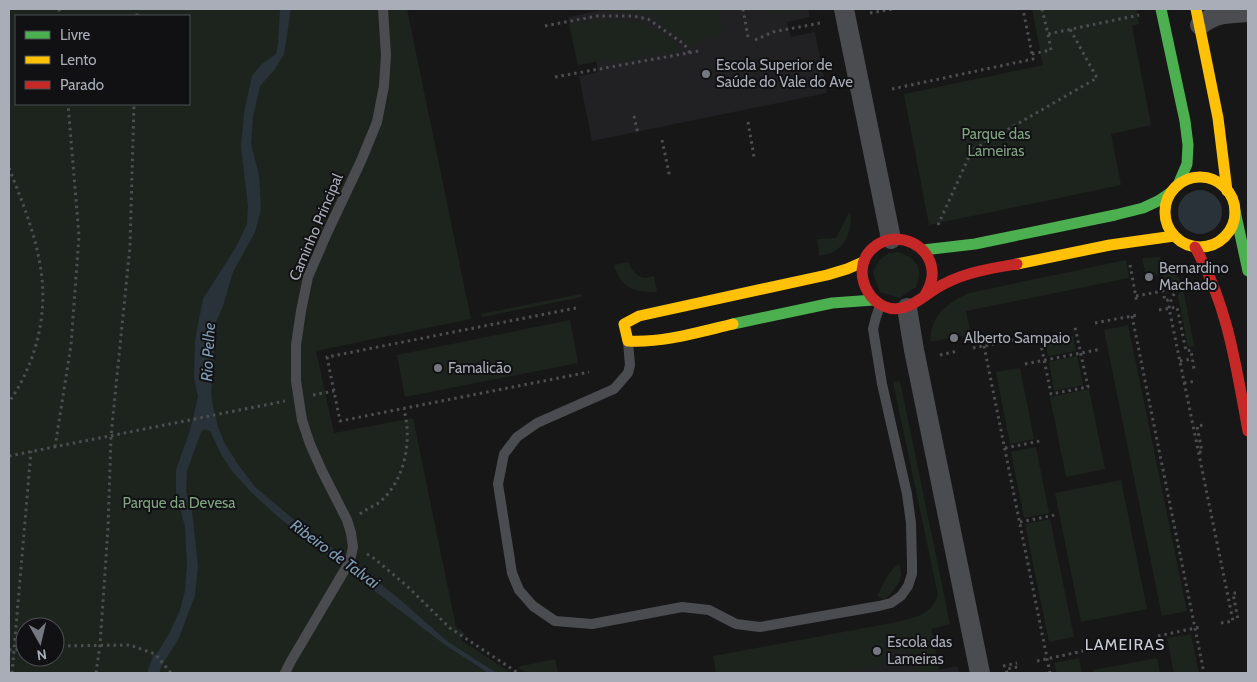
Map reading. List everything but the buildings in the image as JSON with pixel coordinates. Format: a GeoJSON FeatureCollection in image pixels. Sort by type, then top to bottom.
{"type":"FeatureCollection","features":[{"type":"Feature","properties":{"kind":"street"},"geometry":{"type":"LineString","coordinates":[[844,9],[891,239]]}},
{"type":"Feature","properties":{"kind":"street"},"geometry":{"type":"LineString","coordinates":[[1160,9],[1185,121],[1188,145],[1186,164],[1166,203],[1164,215],[1168,226],[1174,236],[1184,243],[1195,247],[1207,246],[1218,242],[1227,233],[1233,223],[1235,211]]}},
{"type":"Feature","properties":{"kind":"street"},"geometry":{"type":"LineString","coordinates":[[1198,17],[1206,20],[1225,13],[1248,12]]}},
{"type":"Feature","properties":{"kind":"street"},"geometry":{"type":"LineString","coordinates":[[1198,17],[1218,118],[1227,191]]}},
{"type":"Feature","properties":{"kind":"street"},"geometry":{"type":"LineString","coordinates":[[923,250],[975,244],[1143,208],[1158,201],[1187,179],[1198,177],[1209,178],[1219,183],[1233,200],[1248,271]]}},
{"type":"Feature","properties":{"kind":"street"},"geometry":{"type":"LineString","coordinates":[[925,295],[956,278],[980,271],[1121,243],[1174,236]]}},
{"type":"Feature","properties":{"kind":"street"},"geometry":{"type":"LineString","coordinates":[[891,239],[903,239],[914,243],[923,250],[929,258],[932,267],[932,277],[930,287],[917,303],[907,308],[889,308],[877,303],[868,294],[862,279],[862,270],[870,251],[879,243],[891,239]]}},
{"type":"Feature","properties":{"kind":"street"},"geometry":{"type":"LineString","coordinates":[[1195,247],[1210,273],[1219,298],[1234,359],[1248,431]]}},
{"type":"Feature","properties":{"kind":"street"},"geometry":{"type":"LineString","coordinates":[[864,262],[826,275],[639,316],[624,324],[628,341],[665,340],[832,303],[877,303]]}},
{"type":"Feature","properties":{"kind":"street"},"geometry":{"type":"LineString","coordinates":[[907,308],[980,673]]}},
{"type":"Feature","properties":{"kind":"lane","name":"Caminho Principal"},"geometry":{"type":"LineString","coordinates":[[286,673],[291,661],[350,561],[353,547],[347,520],[322,471],[302,420],[296,381],[296,345],[308,277],[362,161],[377,122],[384,86],[386,55],[383,9]]}},
{"type":"Feature","properties":{"kind":"lane"},"geometry":{"type":"LineString","coordinates":[[628,341],[630,365],[628,373],[614,389],[537,423],[517,437],[504,454],[498,484],[512,573],[519,590],[533,606],[555,621],[592,624],[682,607],[709,610],[736,624],[760,627],[891,603],[901,596],[908,586],[912,574],[911,523],[907,494],[882,384],[873,328],[877,303]]}},
{"type":"Feature","properties":{"kind":"path"},"geometry":{"type":"LineString","coordinates":[[743,9],[748,37]]}},
{"type":"Feature","properties":{"kind":"path"},"geometry":{"type":"LineString","coordinates":[[870,14],[893,9]]}},
{"type":"Feature","properties":{"kind":"path"},"geometry":{"type":"LineString","coordinates":[[892,89],[1033,59],[1023,9]]}},
{"type":"Feature","properties":{"kind":"path"},"geometry":{"type":"LineString","coordinates":[[1032,54],[1051,50],[1042,9]]}},
{"type":"Feature","properties":{"kind":"path"},"geometry":{"type":"LineString","coordinates":[[1048,34],[1142,14]]}},
{"type":"Feature","properties":{"kind":"path"},"geometry":{"type":"LineString","coordinates":[[545,26],[597,16],[632,16],[648,19],[684,44],[690,53]]}},
{"type":"Feature","properties":{"kind":"path"},"geometry":{"type":"LineString","coordinates":[[755,40],[773,32],[820,23]]}},
{"type":"Feature","properties":{"kind":"path"},"geometry":{"type":"LineString","coordinates":[[936,230],[972,150],[1097,78],[1070,29]]}},
{"type":"Feature","properties":{"kind":"path"},"geometry":{"type":"LineString","coordinates":[[555,77],[699,51]]}},
{"type":"Feature","properties":{"kind":"path"},"geometry":{"type":"LineString","coordinates":[[56,447],[71,345],[79,236],[68,105]]}},
{"type":"Feature","properties":{"kind":"path"},"geometry":{"type":"LineString","coordinates":[[96,673],[100,645],[108,528],[111,436],[130,246],[134,105]]}},
{"type":"Feature","properties":{"kind":"path"},"geometry":{"type":"LineString","coordinates":[[634,116],[638,134]]}},
{"type":"Feature","properties":{"kind":"path"},"geometry":{"type":"LineString","coordinates":[[748,122],[754,157]]}},
{"type":"Feature","properties":{"kind":"path"},"geometry":{"type":"LineString","coordinates":[[662,140],[670,178]]}},
{"type":"Feature","properties":{"kind":"path"},"geometry":{"type":"LineString","coordinates":[[9,168],[25,209],[35,242],[41,271],[43,298],[41,326],[33,354],[19,388],[9,402]]}},
{"type":"Feature","properties":{"kind":"path"},"geometry":{"type":"LineString","coordinates":[[1133,280],[1138,303]]}},
{"type":"Feature","properties":{"kind":"path"},"geometry":{"type":"LineString","coordinates":[[1182,283],[1171,299],[1169,308],[1233,621],[1221,623]]}},
{"type":"Feature","properties":{"kind":"path"},"geometry":{"type":"LineString","coordinates":[[1136,296],[1163,291],[1165,300],[1171,299]]}},
{"type":"Feature","properties":{"kind":"path"},"geometry":{"type":"LineString","coordinates":[[1159,310],[1177,307],[1186,352],[1191,350],[1194,369]]}},
{"type":"Feature","properties":{"kind":"path"},"geometry":{"type":"LineString","coordinates":[[576,308],[327,357],[340,421],[589,372]]}},
{"type":"Feature","properties":{"kind":"path"},"geometry":{"type":"LineString","coordinates":[[1096,323],[1137,315]]}},
{"type":"Feature","properties":{"kind":"path"},"geometry":{"type":"LineString","coordinates":[[1132,316],[1204,673]]}},
{"type":"Feature","properties":{"kind":"path"},"geometry":{"type":"LineString","coordinates":[[1039,335],[1051,394],[1088,387],[1075,327]]}},
{"type":"Feature","properties":{"kind":"path"},"geometry":{"type":"LineString","coordinates":[[973,348],[1020,339]]}},
{"type":"Feature","properties":{"kind":"path"},"geometry":{"type":"LineString","coordinates":[[984,346],[1050,673]]}},
{"type":"Feature","properties":{"kind":"path"},"geometry":{"type":"LineString","coordinates":[[1025,364],[1101,349]]}},
{"type":"Feature","properties":{"kind":"path"},"geometry":{"type":"LineString","coordinates":[[940,355],[958,352]]}},
{"type":"Feature","properties":{"kind":"path"},"geometry":{"type":"LineString","coordinates":[[1180,361],[1192,359]]}},
{"type":"Feature","properties":{"kind":"path"},"geometry":{"type":"LineString","coordinates":[[1184,383],[1197,381]]}},
{"type":"Feature","properties":{"kind":"path"},"geometry":{"type":"LineString","coordinates":[[322,393],[334,391]]}},
{"type":"Feature","properties":{"kind":"path"},"geometry":{"type":"LineString","coordinates":[[9,456],[299,398]]}},
{"type":"Feature","properties":{"kind":"path"},"geometry":{"type":"LineString","coordinates":[[347,520],[378,503],[392,487],[403,467],[407,449],[407,427],[404,408]]}},
{"type":"Feature","properties":{"kind":"path"},"geometry":{"type":"LineString","coordinates":[[1199,452],[1202,452],[1197,426],[1204,425]]}},
{"type":"Feature","properties":{"kind":"path"},"geometry":{"type":"LineString","coordinates":[[1005,448],[1040,441]]}},
{"type":"Feature","properties":{"kind":"path"},"geometry":{"type":"LineString","coordinates":[[12,673],[32,451]]}},
{"type":"Feature","properties":{"kind":"path"},"geometry":{"type":"LineString","coordinates":[[1020,522],[1055,515]]}},
{"type":"Feature","properties":{"kind":"path"},"geometry":{"type":"LineString","coordinates":[[353,547],[375,559],[450,628],[518,673]]}},
{"type":"Feature","properties":{"kind":"path"},"geometry":{"type":"LineString","coordinates":[[1236,593],[1233,593],[1238,620]]}},
{"type":"Feature","properties":{"kind":"path"},"geometry":{"type":"LineString","coordinates":[[1158,636],[1200,627]]}},
{"type":"Feature","properties":{"kind":"path"},"geometry":{"type":"LineString","coordinates":[[65,646],[130,645],[155,654],[172,673]]}},
{"type":"Feature","properties":{"kind":"path"},"geometry":{"type":"LineString","coordinates":[[9,650],[14,650]]}},
{"type":"Feature","properties":{"kind":"path"},"geometry":{"type":"LineString","coordinates":[[1037,661],[1083,651]]}},
{"type":"Feature","properties":{"kind":"path"},"geometry":{"type":"LineString","coordinates":[[1003,666],[1017,665],[1006,669],[1007,673]]}},
{"type":"Feature","properties":{"kind":"shaded area","name":"Escola Superior de Saúde do Vale do Ave"},"geometry":{"type":"Polygon","coordinates":[[[606,9],[808,9],[810,17],[787,22],[791,37],[815,32],[827,93],[592,141],[579,76],[598,72],[596,61],[578,65],[568,17],[606,9]]]}},
{"type":"Feature","properties":{"kind":"shaded area","name":"Escola das Lameiras"},"geometry":{"type":"Polygon","coordinates":[[[931,628],[939,670],[957,666],[959,673],[708,673],[931,628]]]}},
{"type":"Feature","properties":{"kind":"green space","name":"Parque da Devesa"},"geometry":{"type":"Polygon","coordinates":[[[9,9],[407,9],[471,319],[316,351],[334,433],[413,418],[456,627],[465,633],[461,640],[511,673],[497,673],[457,647],[445,645],[488,673],[9,673],[9,9]]]}},
{"type":"Feature","properties":{"kind":"green space"},"geometry":{"type":"Polygon","coordinates":[[[718,9],[723,35],[702,39],[702,44],[692,47],[649,15],[601,10],[718,9]]]}},
{"type":"Feature","properties":{"kind":"green space"},"geometry":{"type":"Polygon","coordinates":[[[768,9],[803,9],[770,15],[768,9]]]}},
{"type":"Feature","properties":{"kind":"green space","name":"Parque das Lameiras"},"geometry":{"type":"Polygon","coordinates":[[[1032,9],[1136,9],[1139,24],[1132,26],[1151,125],[1111,134],[1121,185],[929,225],[904,94],[1043,65],[1032,9]]]}},
{"type":"Feature","properties":{"kind":"green space"},"geometry":{"type":"Polygon","coordinates":[[[599,19],[645,23],[664,33],[682,49],[610,63],[609,59],[578,65],[569,25],[599,19]]]}},
{"type":"Feature","properties":{"kind":"green space"},"geometry":{"type":"Polygon","coordinates":[[[850,211],[850,229],[845,241],[837,250],[819,256],[817,239],[836,238],[850,211]]]}},
{"type":"Feature","properties":{"kind":"green space"},"geometry":{"type":"Polygon","coordinates":[[[897,252],[912,259],[919,270],[916,287],[899,298],[880,292],[873,273],[882,258],[897,252]]]}},
{"type":"Feature","properties":{"kind":"green space"},"geometry":{"type":"Polygon","coordinates":[[[1159,257],[1181,280],[1167,293],[1163,274],[1146,277],[1142,258],[1159,257]]]}},
{"type":"Feature","properties":{"kind":"green space"},"geometry":{"type":"Polygon","coordinates":[[[1126,260],[1129,278],[966,311],[972,341],[964,342],[962,336],[930,342],[933,325],[940,313],[953,301],[969,293],[1126,260]]]}},
{"type":"Feature","properties":{"kind":"green space"},"geometry":{"type":"Polygon","coordinates":[[[628,262],[639,276],[644,278],[654,276],[657,292],[635,290],[620,279],[614,265],[628,262]]]}},
{"type":"Feature","properties":{"kind":"green space"},"geometry":{"type":"Polygon","coordinates":[[[1183,288],[1194,346],[1188,347],[1178,296],[1183,288]]]}},
{"type":"Feature","properties":{"kind":"green space"},"geometry":{"type":"Polygon","coordinates":[[[581,294],[582,297],[482,317],[481,314],[581,294]]]}},
{"type":"Feature","properties":{"kind":"green space"},"geometry":{"type":"Polygon","coordinates":[[[570,320],[578,363],[405,397],[397,355],[570,320]]]}},
{"type":"Feature","properties":{"kind":"green space"},"geometry":{"type":"Polygon","coordinates":[[[1128,325],[1187,611],[1162,616],[1104,330],[1128,325]]]}},
{"type":"Feature","properties":{"kind":"green space"},"geometry":{"type":"Polygon","coordinates":[[[1073,336],[1076,351],[1048,356],[1045,341],[1073,336]]]}},
{"type":"Feature","properties":{"kind":"green space"},"geometry":{"type":"Polygon","coordinates":[[[1077,356],[1083,385],[1054,391],[1049,362],[1077,356]]]}},
{"type":"Feature","properties":{"kind":"green space"},"geometry":{"type":"Polygon","coordinates":[[[1020,368],[1034,439],[1010,444],[996,372],[1020,368]]]}},
{"type":"Feature","properties":{"kind":"green space"},"geometry":{"type":"Polygon","coordinates":[[[900,381],[950,624],[931,629],[939,670],[922,673],[915,669],[913,655],[904,649],[888,652],[890,664],[845,673],[708,673],[716,672],[713,656],[897,622],[922,614],[932,607],[938,595],[893,382],[900,381]]]}},
{"type":"Feature","properties":{"kind":"green space"},"geometry":{"type":"Polygon","coordinates":[[[1089,389],[1105,469],[1066,477],[1050,397],[1089,389]]]}},
{"type":"Feature","properties":{"kind":"green space"},"geometry":{"type":"Polygon","coordinates":[[[1036,447],[1049,513],[1024,518],[1011,452],[1036,447]]]}},
{"type":"Feature","properties":{"kind":"green space"},"geometry":{"type":"Polygon","coordinates":[[[1121,480],[1147,609],[1081,622],[1055,493],[1121,480]]]}},
{"type":"Feature","properties":{"kind":"green space"},"geometry":{"type":"Polygon","coordinates":[[[1050,519],[1074,637],[1049,642],[1025,524],[1050,519]]]}},
{"type":"Feature","properties":{"kind":"green space"},"geometry":{"type":"Polygon","coordinates":[[[899,564],[900,580],[884,600],[877,596],[889,574],[899,564]]]}},
{"type":"Feature","properties":{"kind":"green space"},"geometry":{"type":"Polygon","coordinates":[[[1191,634],[1199,673],[1174,673],[1167,638],[1191,634]]]}},
{"type":"Feature","properties":{"kind":"green space"},"geometry":{"type":"Polygon","coordinates":[[[1079,658],[1082,673],[1057,673],[1054,663],[1079,658]]]}},
{"type":"Feature","properties":{"kind":"green space"},"geometry":{"type":"Polygon","coordinates":[[[1157,658],[1160,673],[1094,673],[1093,670],[1157,658]]]}},
{"type":"Feature","properties":{"kind":"green space"},"geometry":{"type":"Polygon","coordinates":[[[555,659],[558,673],[527,673],[517,667],[555,659]]]}},
{"type":"Feature","properties":{"kind":"water"},"geometry":{"type":"Polygon","coordinates":[[[280,9],[291,9],[284,54],[275,69],[260,86],[253,117],[251,144],[259,175],[261,209],[255,232],[233,272],[223,306],[213,329],[214,358],[211,394],[218,427],[225,444],[255,487],[304,528],[397,597],[447,641],[497,673],[488,673],[445,645],[277,516],[233,472],[222,456],[210,431],[204,429],[201,432],[187,471],[186,491],[192,512],[198,566],[195,595],[179,638],[159,673],[147,673],[153,656],[158,652],[170,632],[180,610],[185,591],[187,563],[185,527],[176,492],[176,470],[190,430],[198,397],[194,378],[195,341],[203,299],[236,247],[247,224],[248,206],[241,147],[244,113],[252,76],[262,64],[276,54],[280,9]]]}},
{"type":"Feature","properties":{"kind":"water"},"geometry":{"type":"Polygon","coordinates":[[[1204,190],[1216,196],[1221,204],[1221,220],[1216,228],[1208,233],[1196,234],[1184,228],[1179,220],[1178,208],[1184,196],[1192,191],[1204,190]]]}},
{"type":"Feature","properties":{"kind":"traffic: fast"},"geometry":{"type":"LineString","coordinates":[[1161,9],[1185,121],[1188,145],[1187,164],[1178,185]]}},
{"type":"Feature","properties":{"kind":"traffic: fast"},"geometry":{"type":"LineString","coordinates":[[923,250],[975,244],[1115,215],[1143,208],[1170,193]]}},
{"type":"Feature","properties":{"kind":"traffic: fast"},"geometry":{"type":"LineString","coordinates":[[1235,211],[1248,271]]}},
{"type":"Feature","properties":{"kind":"traffic: fast"},"geometry":{"type":"LineString","coordinates":[[733,324],[832,303],[874,300]]}},
{"type":"Feature","properties":{"kind":"traffic: slow"},"geometry":{"type":"LineString","coordinates":[[1196,9],[1218,118],[1227,191]]}},
{"type":"Feature","properties":{"kind":"traffic: slow"},"geometry":{"type":"LineString","coordinates":[[1200,177],[1213,180],[1225,187],[1232,199],[1235,212],[1232,225],[1225,237],[1213,244],[1200,247],[1187,244],[1175,237],[1168,225],[1165,212],[1168,199],[1175,187],[1187,180],[1200,177]]}},
{"type":"Feature","properties":{"kind":"traffic: slow"},"geometry":{"type":"LineString","coordinates":[[1017,264],[1110,245],[1174,236]]}},
{"type":"Feature","properties":{"kind":"traffic: slow"},"geometry":{"type":"LineString","coordinates":[[733,324],[681,336],[641,341],[628,341],[624,324],[639,316],[827,275],[863,262]]}},
{"type":"Feature","properties":{"kind":"traffic: jam"},"geometry":{"type":"LineString","coordinates":[[925,295],[932,280],[931,266],[927,256],[913,243],[893,239],[883,242],[873,248],[865,258],[862,269],[863,280],[868,291],[875,300],[884,306],[896,309],[913,304],[939,286],[961,276],[1017,264]]}},
{"type":"Feature","properties":{"kind":"traffic: jam"},"geometry":{"type":"LineString","coordinates":[[1195,247],[1216,292],[1223,314],[1235,360],[1248,431]]}},
{"type":"Feature","properties":{"kind":"place","name":"Escola Superior de Saúde do Vale do Ave"},"geometry":{"type":"Point","coordinates":[706,74]}},
{"type":"Feature","properties":{"kind":"place","name":"Bernardino Machado"},"geometry":{"type":"Point","coordinates":[1149,277]}},
{"type":"Feature","properties":{"kind":"place","name":"Alberto Sampaio"},"geometry":{"type":"Point","coordinates":[954,338]}},
{"type":"Feature","properties":{"kind":"place","name":"Famalicão"},"geometry":{"type":"Point","coordinates":[438,368]}},
{"type":"Feature","properties":{"kind":"place","name":"Escola das Lameiras"},"geometry":{"type":"Point","coordinates":[877,651]}},
{"type":"Feature","properties":{"kind":"district","name":"LAMEIRAS"},"geometry":{"type":"Point","coordinates":[1125,644]}},
{"type":"Feature","properties":{"kind":"water label","name":"Rio Pelhe"},"geometry":{"type":"Point","coordinates":[208,352]}},
{"type":"Feature","properties":{"kind":"water label","name":"Ribeiro de Talvai"},"geometry":{"type":"Point","coordinates":[335,554]}}]}
